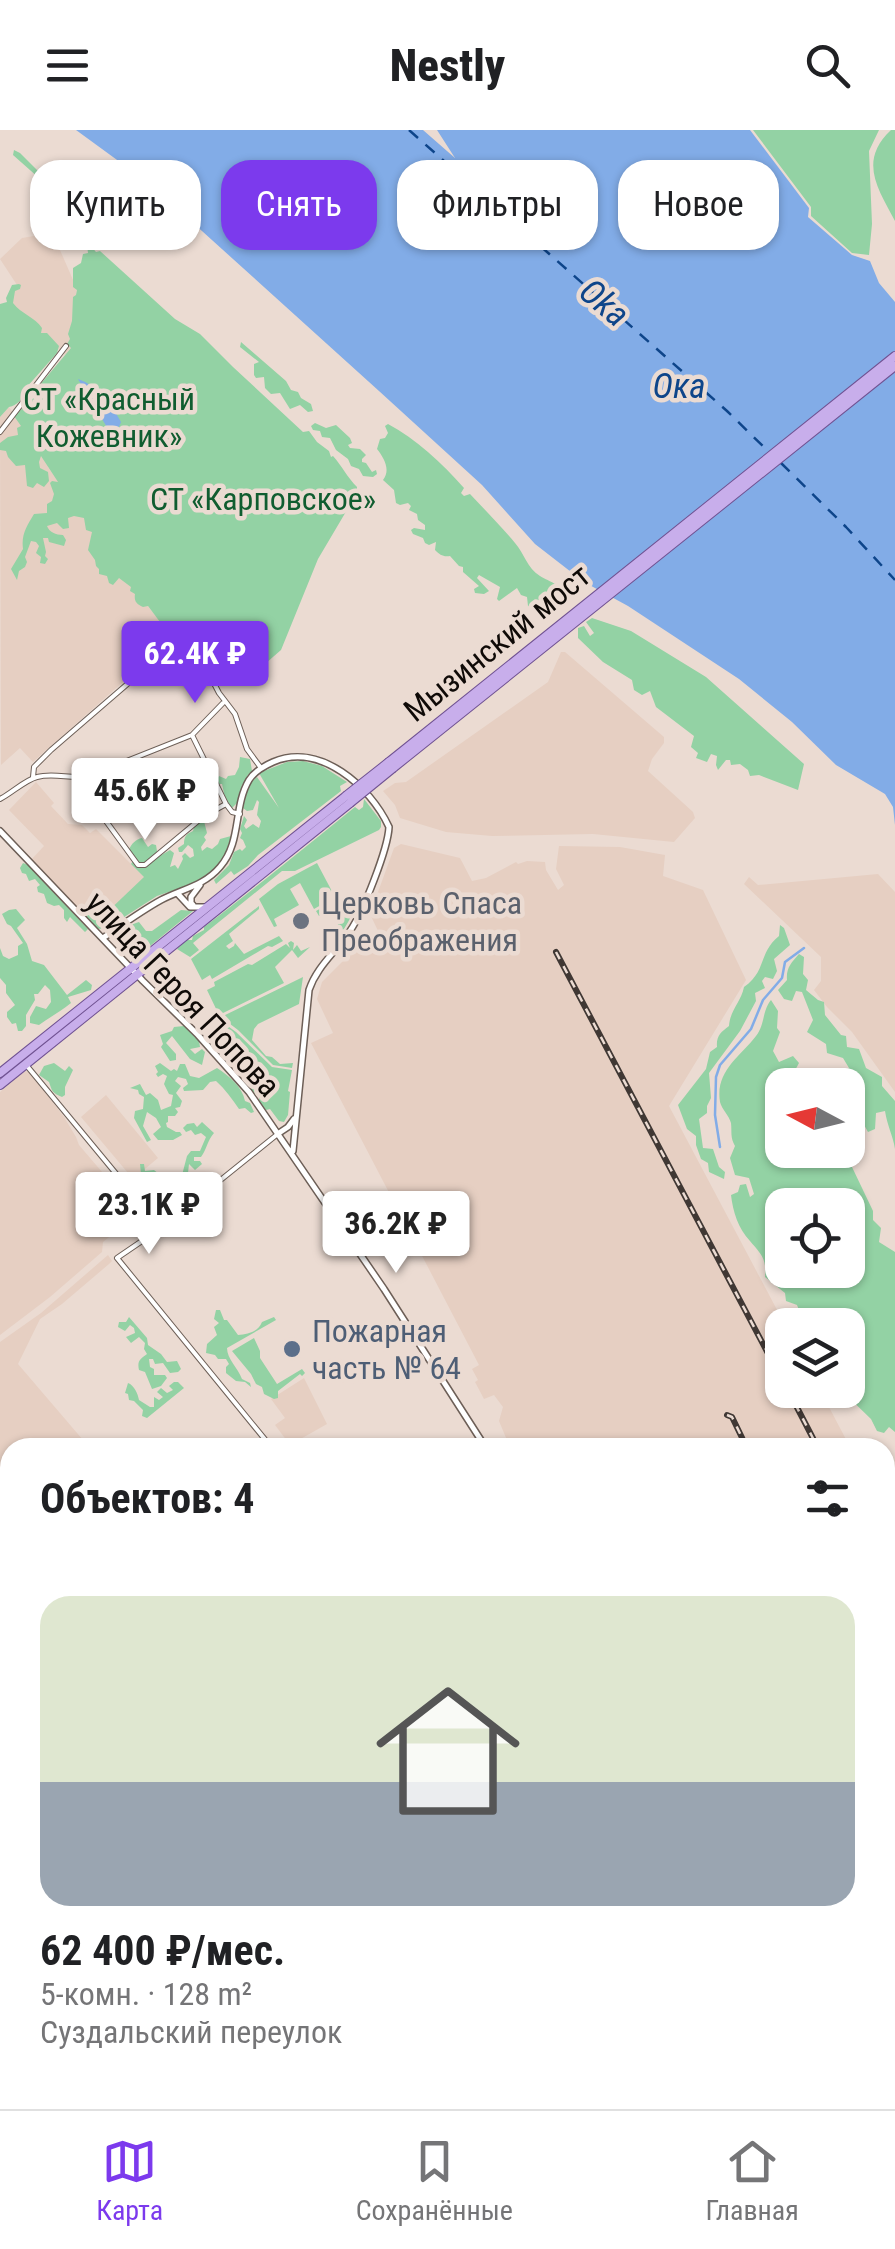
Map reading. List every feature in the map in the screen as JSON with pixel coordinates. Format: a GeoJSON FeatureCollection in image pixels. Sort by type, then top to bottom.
{"type":"FeatureCollection","features":[{"type":"Feature","properties":{"kind":"main road","name":"Мызинский мост"},"geometry":{"type":"LineString","coordinates":[[134,972],[895,356]]}},
{"type":"Feature","properties":{"kind":"main road","name":"Мызинский мост"},"geometry":{"type":"LineString","coordinates":[[522,659],[895,366]]}},
{"type":"Feature","properties":{"kind":"main road","name":"Мызинский мост"},"geometry":{"type":"LineString","coordinates":[[134,972],[209,906],[348,800]]}},
{"type":"Feature","properties":{"kind":"main road"},"geometry":{"type":"LineString","coordinates":[[0,1085],[23,1061],[134,972]]}},
{"type":"Feature","properties":{"kind":"main road"},"geometry":{"type":"LineString","coordinates":[[0,1074],[23,1061]]}},
{"type":"Feature","properties":{"kind":"street"},"geometry":{"type":"LineString","coordinates":[[0,432],[66,346]]}},
{"type":"Feature","properties":{"kind":"street"},"geometry":{"type":"LineString","coordinates":[[174,640],[208,670],[261,768]]}},
{"type":"Feature","properties":{"kind":"street"},"geometry":{"type":"LineString","coordinates":[[33,777],[34,767],[139,674]]}},
{"type":"Feature","properties":{"kind":"street"},"geometry":{"type":"LineString","coordinates":[[0,799],[33,777],[60,774],[80,778],[192,735],[225,702]]}},
{"type":"Feature","properties":{"kind":"street"},"geometry":{"type":"LineString","coordinates":[[192,735],[226,804],[232,812],[240,814]]}},
{"type":"Feature","properties":{"kind":"street"},"geometry":{"type":"LineString","coordinates":[[102,938],[155,904],[212,876],[226,860],[236,838],[249,780],[276,760],[316,758],[351,779],[380,810],[389,827],[384,852],[356,922],[323,963],[309,990],[293,1154]]}},
{"type":"Feature","properties":{"kind":"street"},"geometry":{"type":"LineString","coordinates":[[80,778],[95,806],[138,865],[145,865],[204,816],[226,804]]}},
{"type":"Feature","properties":{"kind":"street","name":"улица Героя Попова"},"geometry":{"type":"LineString","coordinates":[[0,831],[249,1092],[479,1438]]}},
{"type":"Feature","properties":{"kind":"street"},"geometry":{"type":"LineString","coordinates":[[196,908],[191,903],[192,896],[200,884]]}},
{"type":"Feature","properties":{"kind":"street"},"geometry":{"type":"LineString","coordinates":[[178,893],[190,907],[209,906]]}},
{"type":"Feature","properties":{"kind":"street"},"geometry":{"type":"LineString","coordinates":[[23,1061],[161,1228]]}},
{"type":"Feature","properties":{"kind":"street"},"geometry":{"type":"LineString","coordinates":[[264,1438],[118,1258],[161,1228],[296,1116]]}},
{"type":"Feature","properties":{"kind":"shaded area"},"geometry":{"type":"Polygon","coordinates":[[[30,237],[30,250],[60,250],[77,289],[71,348],[65,355],[8,300],[17,285],[0,259],[22,238],[30,237]]]}},
{"type":"Feature","properties":{"kind":"shaded area"},"geometry":{"type":"Polygon","coordinates":[[[9,407],[48,467],[175,639],[33,762],[20,748],[1,765],[0,417],[9,407]]]}},
{"type":"Feature","properties":{"kind":"shaded area"},"geometry":{"type":"Polygon","coordinates":[[[561,652],[664,737],[648,771],[695,818],[674,842],[593,834],[492,836],[446,832],[400,818],[383,791],[395,783],[406,782],[548,682],[561,652]]]}},
{"type":"Feature","properties":{"kind":"shaded area"},"geometry":{"type":"Polygon","coordinates":[[[36,782],[68,824],[82,825],[90,833],[96,829],[149,882],[97,929],[31,860],[44,846],[9,810],[36,782]]]}},
{"type":"Feature","properties":{"kind":"shaded area"},"geometry":{"type":"Polygon","coordinates":[[[401,844],[460,858],[472,881],[516,862],[545,862],[558,890],[564,885],[556,869],[559,846],[620,847],[665,855],[663,876],[703,890],[746,980],[669,1106],[776,1308],[765,1308],[765,1408],[829,1408],[845,1438],[506,1438],[499,1421],[503,1407],[494,1395],[484,1399],[475,1382],[478,1380],[472,1369],[479,1365],[311,1043],[333,1033],[317,999],[322,982],[361,943],[379,933],[370,914],[394,848],[401,844]]]}},
{"type":"Feature","properties":{"kind":"shaded area"},"geometry":{"type":"Polygon","coordinates":[[[878,874],[895,892],[895,1092],[852,1032],[814,990],[821,981],[821,957],[744,884],[749,877],[758,885],[878,874]]]}},
{"type":"Feature","properties":{"kind":"shaded area"},"geometry":{"type":"Polygon","coordinates":[[[25,1071],[64,1117],[79,1145],[135,1216],[103,1242],[102,1252],[0,1335],[0,1092],[25,1071]]]}},
{"type":"Feature","properties":{"kind":"shaded area"},"geometry":{"type":"Polygon","coordinates":[[[106,1095],[158,1158],[133,1179],[81,1117],[106,1095]]]}},
{"type":"Feature","properties":{"kind":"shaded area"},"geometry":{"type":"Polygon","coordinates":[[[108,1255],[112,1261],[109,1264],[40,1319],[18,1364],[81,1438],[0,1438],[0,1342],[41,1313],[108,1255]]]}},
{"type":"Feature","properties":{"kind":"shaded area"},"geometry":{"type":"Polygon","coordinates":[[[304,1378],[327,1424],[302,1438],[285,1438],[275,1425],[285,1418],[271,1399],[304,1378]]]}},
{"type":"Feature","properties":{"kind":"green space"},"geometry":{"type":"Polygon","coordinates":[[[753,130],[879,130],[869,151],[869,255],[852,253],[811,216],[811,207],[753,130]]]}},
{"type":"Feature","properties":{"kind":"green space"},"geometry":{"type":"Polygon","coordinates":[[[895,130],[895,221],[878,186],[873,164],[881,141],[895,130]]]}},
{"type":"Feature","properties":{"kind":"green space"},"geometry":{"type":"Polygon","coordinates":[[[14,150],[20,153],[30,163],[30,170],[13,155],[14,150]]]}},
{"type":"Feature","properties":{"kind":"green space"},"geometry":{"type":"Polygon","coordinates":[[[88,250],[100,251],[175,319],[200,334],[303,432],[309,431],[357,487],[318,559],[281,650],[250,677],[211,671],[169,634],[148,606],[137,603],[131,587],[119,578],[113,585],[107,576],[99,574],[88,550],[92,532],[86,530],[84,518],[68,518],[69,528],[63,529],[57,523],[47,526],[66,540],[64,546],[43,538],[48,559],[45,564],[40,563],[41,557],[36,553],[39,546],[31,541],[27,562],[17,580],[11,569],[23,549],[24,534],[34,514],[47,513],[47,504],[54,494],[50,483],[58,482],[41,456],[40,468],[48,472],[49,481],[44,487],[37,483],[33,488],[27,486],[25,465],[16,466],[6,451],[0,450],[0,443],[18,435],[17,428],[21,426],[14,416],[41,391],[38,387],[71,348],[67,344],[68,334],[77,290],[73,287],[73,268],[88,250]]]}},
{"type":"Feature","properties":{"kind":"green space"},"geometry":{"type":"Polygon","coordinates":[[[19,284],[13,303],[59,346],[24,396],[0,417],[0,304],[7,302],[12,285],[19,284]]]}},
{"type":"Feature","properties":{"kind":"green space"},"geometry":{"type":"Polygon","coordinates":[[[241,342],[311,404],[313,411],[308,412],[300,405],[290,409],[280,393],[271,394],[265,388],[264,377],[254,375],[254,364],[259,362],[240,347],[241,342]]]}},
{"type":"Feature","properties":{"kind":"green space"},"geometry":{"type":"Polygon","coordinates":[[[315,423],[326,428],[336,425],[350,438],[350,448],[360,449],[366,455],[362,462],[377,474],[363,476],[336,450],[330,438],[313,430],[311,426],[315,423]]]}},
{"type":"Feature","properties":{"kind":"green space"},"geometry":{"type":"Polygon","coordinates":[[[388,424],[438,461],[464,488],[461,493],[470,494],[510,537],[532,569],[559,588],[563,596],[556,611],[545,615],[535,601],[532,607],[528,606],[527,597],[517,588],[499,601],[500,587],[479,575],[477,578],[489,591],[475,593],[479,586],[463,572],[463,567],[450,556],[437,552],[436,542],[429,545],[413,534],[411,530],[425,530],[425,525],[409,510],[408,503],[396,503],[394,490],[383,480],[386,468],[377,449],[380,439],[388,433],[388,424]]]}},
{"type":"Feature","properties":{"kind":"green space"},"geometry":{"type":"Polygon","coordinates":[[[592,618],[631,631],[706,677],[804,764],[798,790],[759,775],[750,776],[748,770],[740,764],[731,765],[730,760],[718,770],[717,756],[711,754],[707,762],[696,758],[698,753],[691,747],[694,736],[656,707],[650,691],[642,695],[634,690],[632,680],[603,662],[578,638],[578,628],[584,626],[590,636],[594,633],[586,622],[592,618]]]}},
{"type":"Feature","properties":{"kind":"green space"},"geometry":{"type":"Polygon","coordinates":[[[240,757],[250,759],[252,771],[242,785],[238,802],[227,807],[222,784],[216,781],[219,776],[226,779],[235,775],[240,757]]]}},
{"type":"Feature","properties":{"kind":"green space"},"geometry":{"type":"Polygon","coordinates":[[[287,762],[322,766],[347,782],[248,866],[234,875],[231,871],[216,884],[214,880],[229,865],[234,852],[246,847],[240,838],[244,816],[246,829],[253,824],[259,828],[259,802],[253,810],[243,808],[250,783],[257,777],[279,808],[259,773],[287,762]]]}},
{"type":"Feature","properties":{"kind":"green space"},"geometry":{"type":"Polygon","coordinates":[[[364,799],[381,821],[379,830],[295,871],[282,871],[193,943],[199,950],[190,957],[177,949],[355,807],[363,807],[364,799]]]}},
{"type":"Feature","properties":{"kind":"green space"},"geometry":{"type":"Polygon","coordinates":[[[201,820],[207,833],[202,851],[212,849],[220,839],[233,839],[223,860],[209,876],[157,896],[107,928],[97,929],[85,917],[91,909],[102,917],[144,877],[131,864],[135,858],[129,850],[134,842],[142,838],[148,847],[156,845],[158,857],[170,850],[174,853],[170,867],[175,865],[178,869],[185,853],[190,858],[194,856],[188,845],[182,852],[178,848],[201,820]]]}},
{"type":"Feature","properties":{"kind":"green space"},"geometry":{"type":"Polygon","coordinates":[[[23,863],[88,929],[85,932],[70,917],[67,922],[59,905],[47,903],[44,894],[38,892],[40,885],[35,879],[29,881],[22,873],[23,863]]]}},
{"type":"Feature","properties":{"kind":"green space"},"geometry":{"type":"Polygon","coordinates":[[[317,863],[335,897],[314,909],[300,883],[290,889],[299,905],[274,919],[274,927],[259,899],[317,863]]]}},
{"type":"Feature","properties":{"kind":"green space"},"geometry":{"type":"Polygon","coordinates":[[[343,896],[348,907],[358,897],[345,928],[324,954],[321,949],[337,936],[342,920],[334,906],[326,910],[329,916],[319,916],[316,911],[343,896]]]}},
{"type":"Feature","properties":{"kind":"green space"},"geometry":{"type":"Polygon","coordinates":[[[259,906],[229,934],[233,941],[226,946],[229,949],[235,943],[244,954],[279,936],[283,941],[212,979],[210,975],[202,980],[191,959],[259,906]]]}},
{"type":"Feature","properties":{"kind":"green space"},"geometry":{"type":"Polygon","coordinates":[[[16,909],[25,920],[17,928],[32,961],[44,965],[67,995],[86,980],[92,985],[91,990],[68,997],[71,1003],[39,1025],[30,1023],[36,1006],[46,1009],[51,1002],[50,990],[45,985],[34,994],[22,1031],[7,1017],[15,1005],[0,978],[0,948],[9,959],[18,955],[18,946],[23,943],[2,914],[16,909]]]}},
{"type":"Feature","properties":{"kind":"green space"},"geometry":{"type":"Polygon","coordinates":[[[181,910],[193,911],[139,955],[126,955],[119,947],[117,938],[130,926],[139,922],[146,931],[152,931],[181,910]]]}},
{"type":"Feature","properties":{"kind":"green space"},"geometry":{"type":"Polygon","coordinates":[[[780,925],[790,945],[774,959],[777,971],[773,979],[765,977],[762,981],[765,988],[755,993],[756,1001],[740,1031],[709,1073],[711,1098],[707,1113],[699,1119],[703,1148],[713,1149],[719,1167],[725,1172],[724,1179],[709,1172],[708,1163],[701,1159],[696,1136],[687,1129],[678,1105],[706,1069],[710,1052],[729,1026],[744,987],[756,975],[779,936],[780,925]]]}},
{"type":"Feature","properties":{"kind":"green space"},"geometry":{"type":"Polygon","coordinates":[[[291,941],[293,950],[297,945],[301,951],[310,947],[298,958],[292,950],[275,967],[284,983],[219,1015],[207,990],[215,986],[214,982],[286,944],[290,948],[291,941]]]}},
{"type":"Feature","properties":{"kind":"green space"},"geometry":{"type":"Polygon","coordinates":[[[799,954],[804,957],[806,990],[824,1002],[825,1015],[846,1036],[847,1047],[859,1049],[866,1068],[882,1077],[882,1086],[895,1101],[895,1149],[885,1111],[876,1113],[875,1129],[868,1132],[865,1127],[865,1068],[849,1068],[843,1058],[827,1053],[826,1044],[807,1032],[813,1020],[802,992],[796,991],[792,1001],[784,999],[778,990],[787,980],[790,966],[799,954]]]}},
{"type":"Feature","properties":{"kind":"green space"},"geometry":{"type":"Polygon","coordinates":[[[303,977],[299,1004],[254,1029],[252,1040],[266,1056],[280,1064],[293,1063],[292,1068],[273,1065],[221,1017],[303,977]]]}},
{"type":"Feature","properties":{"kind":"green space"},"geometry":{"type":"Polygon","coordinates":[[[771,1000],[778,1011],[780,1032],[773,1051],[779,1062],[793,1056],[799,1063],[796,1068],[765,1068],[765,1168],[852,1168],[862,1188],[765,1188],[765,1266],[735,1214],[731,1195],[738,1192],[740,1185],[746,1184],[750,1197],[754,1194],[749,1178],[735,1175],[730,1158],[735,1146],[731,1123],[721,1105],[719,1091],[730,1065],[759,1032],[771,1000]]]}},
{"type":"Feature","properties":{"kind":"green space"},"geometry":{"type":"Polygon","coordinates":[[[218,1019],[272,1067],[292,1070],[284,1122],[261,1105],[259,1097],[249,1090],[248,1080],[208,1035],[210,1024],[218,1019]]]}},
{"type":"Feature","properties":{"kind":"green space"},"geometry":{"type":"Polygon","coordinates":[[[184,1026],[199,1041],[200,1047],[190,1049],[195,1054],[202,1049],[205,1052],[202,1065],[190,1059],[172,1036],[166,1043],[176,1054],[176,1060],[170,1061],[161,1047],[160,1035],[184,1026]]]}},
{"type":"Feature","properties":{"kind":"green space"},"geometry":{"type":"Polygon","coordinates":[[[54,1063],[65,1071],[69,1066],[73,1070],[62,1097],[39,1075],[44,1066],[54,1063]]]}},
{"type":"Feature","properties":{"kind":"green space"},"geometry":{"type":"Polygon","coordinates":[[[160,1063],[171,1071],[185,1064],[190,1076],[199,1078],[217,1068],[238,1086],[254,1112],[239,1109],[216,1081],[203,1090],[184,1091],[186,1079],[178,1077],[175,1081],[181,1086],[176,1093],[182,1101],[175,1108],[178,1112],[168,1116],[166,1123],[182,1135],[173,1140],[158,1140],[153,1134],[161,1127],[147,1112],[143,1126],[151,1140],[147,1142],[134,1118],[135,1111],[143,1109],[144,1097],[130,1088],[140,1084],[146,1095],[150,1093],[158,1100],[161,1110],[171,1106],[173,1095],[164,1084],[167,1076],[156,1074],[155,1066],[160,1063]]]}},
{"type":"Feature","properties":{"kind":"green space"},"geometry":{"type":"Polygon","coordinates":[[[202,1122],[214,1133],[201,1157],[194,1157],[194,1161],[202,1164],[195,1170],[189,1164],[188,1173],[177,1188],[161,1184],[148,1187],[145,1202],[146,1193],[138,1186],[140,1164],[144,1164],[145,1171],[159,1174],[154,1180],[158,1182],[174,1180],[172,1175],[176,1172],[182,1175],[187,1156],[191,1151],[200,1151],[206,1137],[183,1128],[194,1123],[197,1127],[202,1122]]]}},
{"type":"Feature","properties":{"kind":"green space"},"geometry":{"type":"Polygon","coordinates":[[[865,1194],[873,1220],[881,1228],[879,1242],[895,1252],[895,1432],[889,1427],[884,1433],[877,1431],[860,1408],[865,1408],[865,1308],[798,1308],[786,1301],[785,1293],[779,1288],[865,1288],[865,1194]]]}},
{"type":"Feature","properties":{"kind":"green space"},"geometry":{"type":"Polygon","coordinates":[[[216,1310],[220,1310],[238,1335],[252,1332],[274,1317],[276,1320],[227,1348],[242,1379],[251,1387],[226,1373],[226,1359],[206,1353],[207,1344],[217,1335],[216,1310]]]}},
{"type":"Feature","properties":{"kind":"green space"},"geometry":{"type":"Polygon","coordinates":[[[129,1317],[147,1338],[148,1345],[167,1362],[177,1361],[181,1369],[170,1373],[163,1363],[155,1364],[149,1359],[154,1375],[167,1378],[161,1386],[152,1389],[145,1372],[139,1370],[140,1360],[147,1354],[145,1343],[139,1337],[131,1343],[126,1337],[135,1333],[130,1325],[125,1331],[118,1327],[119,1322],[126,1322],[129,1317]]]}},
{"type":"Feature","properties":{"kind":"green space"},"geometry":{"type":"Polygon","coordinates":[[[254,1338],[260,1358],[277,1384],[302,1369],[305,1373],[278,1391],[278,1398],[264,1394],[232,1351],[254,1338]]]}},
{"type":"Feature","properties":{"kind":"green space"},"geometry":{"type":"Polygon","coordinates":[[[174,1382],[184,1388],[147,1418],[125,1393],[128,1383],[139,1400],[154,1407],[154,1397],[163,1397],[157,1392],[161,1388],[167,1393],[173,1390],[169,1386],[174,1382]]]}},
{"type":"Feature","properties":{"kind":"water","name":"Ока"},"geometry":{"type":"Polygon","coordinates":[[[76,130],[423,130],[455,158],[437,130],[750,130],[773,160],[618,160],[618,250],[779,250],[779,168],[809,208],[808,217],[852,255],[870,261],[879,283],[895,302],[895,825],[893,807],[885,794],[836,765],[739,679],[584,582],[535,544],[482,485],[223,250],[377,250],[377,160],[221,160],[221,248],[201,230],[201,160],[117,160],[76,130]]]}},
{"type":"Feature","properties":{"kind":"water"},"geometry":{"type":"Polygon","coordinates":[[[78,379],[98,391],[121,422],[113,441],[107,444],[108,429],[78,379]]]}},
{"type":"Feature","properties":{"kind":"waterway"},"geometry":{"type":"LineString","coordinates":[[720,1147],[715,1115],[720,1065],[751,1029],[763,1000],[782,978],[785,962],[804,948]]}},
{"type":"Feature","properties":{"kind":"ferry route"},"geometry":{"type":"LineString","coordinates":[[409,130],[771,454]]}},
{"type":"Feature","properties":{"kind":"ferry route"},"geometry":{"type":"LineString","coordinates":[[781,463],[895,580]]}},
{"type":"Feature","properties":{"kind":"railway"},"geometry":{"type":"LineString","coordinates":[[556,952],[765,1348]]}},
{"type":"Feature","properties":{"kind":"railway"},"geometry":{"type":"LineString","coordinates":[[797,1408],[813,1438]]}},
{"type":"Feature","properties":{"kind":"railway"},"geometry":{"type":"LineString","coordinates":[[727,1415],[732,1417],[742,1438]]}},
{"type":"Feature","properties":{"kind":"place","name":"Церковь Спаса Преображения"},"geometry":{"type":"Point","coordinates":[301,921]}},
{"type":"Feature","properties":{"kind":"place","name":"Пожарная часть № 64"},"geometry":{"type":"Point","coordinates":[292,1349]}},
{"type":"Feature","properties":{"kind":"water label","name":"Oka"},"geometry":{"type":"Point","coordinates":[604,303]}},
{"type":"Feature","properties":{"kind":"park label","name":"СТ «Красный Кожевник»"},"geometry":{"type":"Point","coordinates":[109,418]}},
{"type":"Feature","properties":{"kind":"park label","name":"СТ «Карповское»"},"geometry":{"type":"Point","coordinates":[263,499]}}]}
